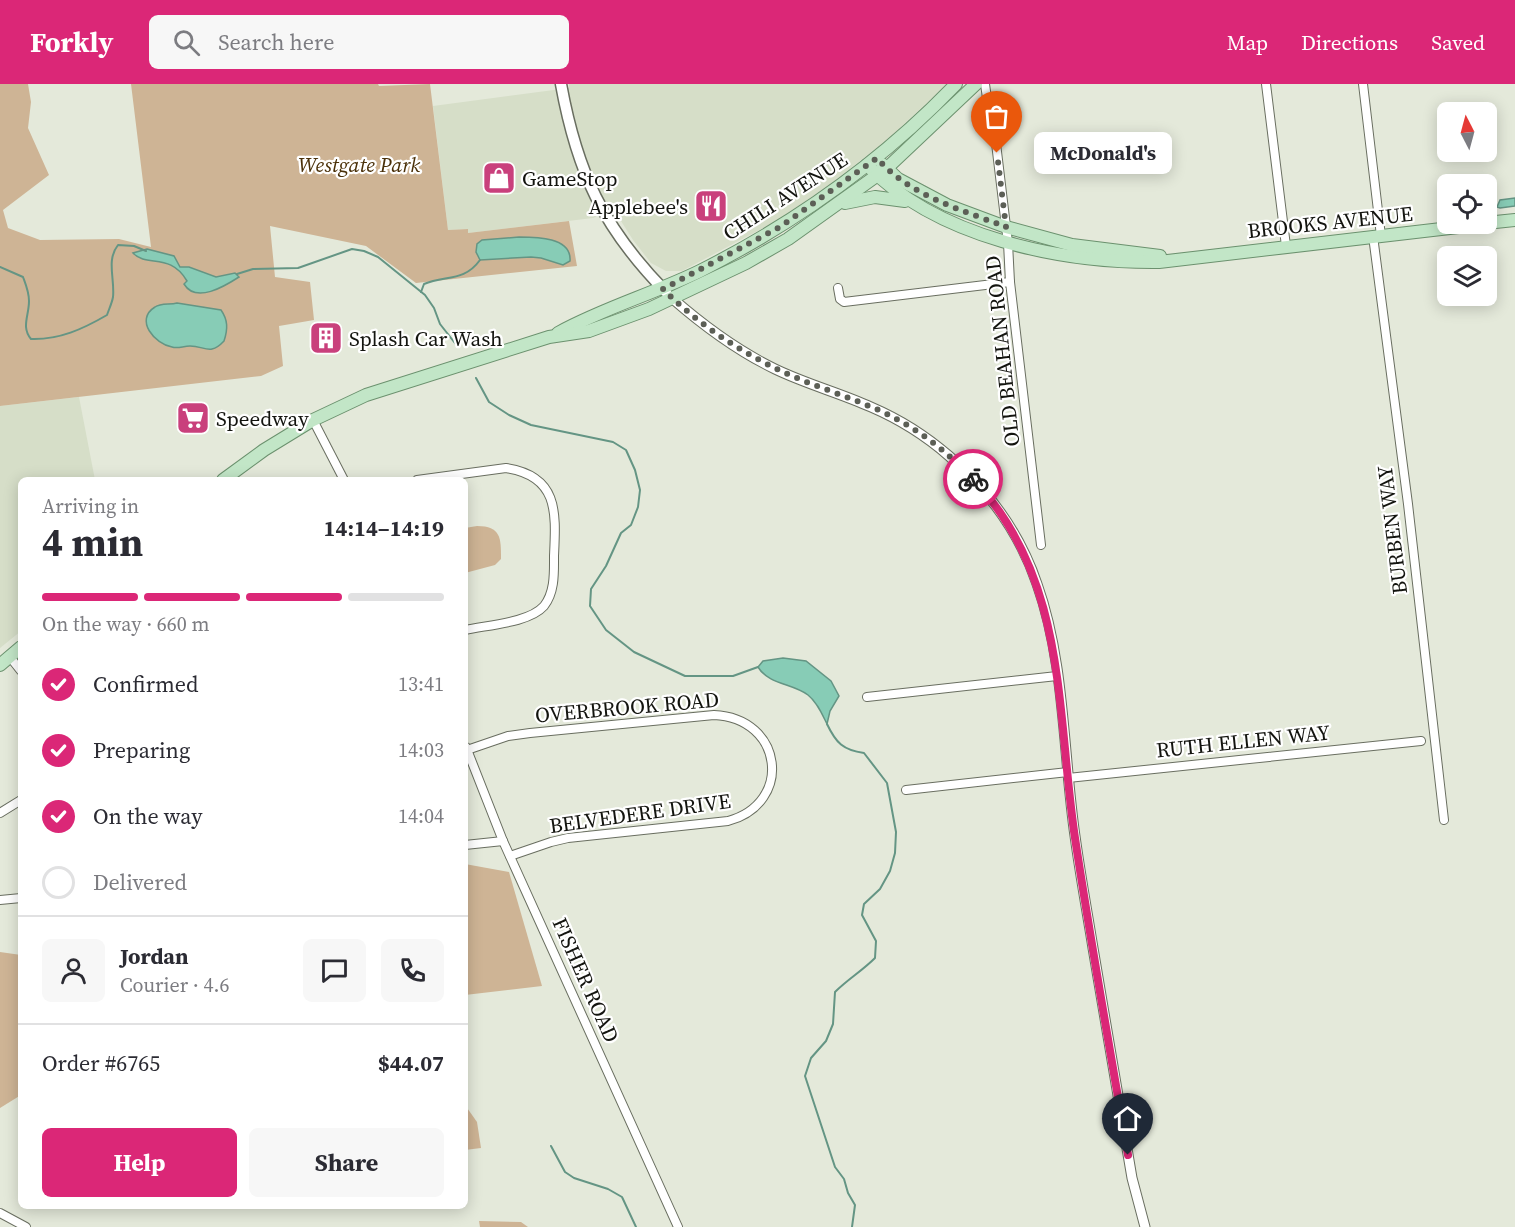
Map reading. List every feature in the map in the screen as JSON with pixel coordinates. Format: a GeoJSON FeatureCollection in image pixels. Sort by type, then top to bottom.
{"type":"FeatureCollection","features":[{"type":"Feature","properties":{"kind":"main road"},"geometry":{"type":"LineString","coordinates":[[561,84],[573,143],[609,224],[642,267],[673,299]]}},
{"type":"Feature","properties":{"kind":"main road","name":"CHILI AVENUE"},"geometry":{"type":"LineString","coordinates":[[549,337],[586,318],[663,289],[780,227],[872,162],[956,84]]}},
{"type":"Feature","properties":{"kind":"main road","name":"CHILI AVENUE"},"geometry":{"type":"LineString","coordinates":[[227,477],[264,450],[313,420],[366,395],[549,337],[589,331],[673,299],[767,252],[882,173],[976,84]]}},
{"type":"Feature","properties":{"kind":"main road","name":"BROOKS AVENUE"},"geometry":{"type":"LineString","coordinates":[[872,162],[882,173],[888,186],[915,204],[972,231],[1008,243],[1071,257],[1124,262],[1159,262],[1437,229]]}},
{"type":"Feature","properties":{"kind":"main road","name":"BROOKS AVENUE"},"geometry":{"type":"LineString","coordinates":[[882,173],[947,204],[1006,227],[1072,245],[1179,258]]}},
{"type":"Feature","properties":{"kind":"main road"},"geometry":{"type":"LineString","coordinates":[[836,205],[875,197],[915,204]]}},
{"type":"Feature","properties":{"kind":"main road","name":"BROOKS AVENUE"},"geometry":{"type":"LineString","coordinates":[[1497,222],[1515,220]]}},
{"type":"Feature","properties":{"kind":"main road"},"geometry":{"type":"LineString","coordinates":[[5,661],[18,650]]}},
{"type":"Feature","properties":{"kind":"street","name":"OLD BEAHAN ROAD"},"geometry":{"type":"LineString","coordinates":[[984,84],[991,127],[995,135],[1041,545]]}},
{"type":"Feature","properties":{"kind":"street"},"geometry":{"type":"LineString","coordinates":[[1266,84],[1286,246]]}},
{"type":"Feature","properties":{"kind":"street","name":"BURBEN WAY"},"geometry":{"type":"LineString","coordinates":[[1363,84],[1377,236],[1444,820]]}},
{"type":"Feature","properties":{"kind":"street"},"geometry":{"type":"LineString","coordinates":[[838,288],[840,299],[844,302],[1010,282]]}},
{"type":"Feature","properties":{"kind":"street"},"geometry":{"type":"LineString","coordinates":[[673,299],[694,318],[751,356],[797,378],[870,406],[911,428],[942,450],[968,473],[991,500],[1007,522],[1027,559],[1043,602],[1057,675],[1075,836],[1132,1178],[1145,1227]]}},
{"type":"Feature","properties":{"kind":"street"},"geometry":{"type":"LineString","coordinates":[[313,420],[342,477]]}},
{"type":"Feature","properties":{"kind":"street"},"geometry":{"type":"LineString","coordinates":[[437,477],[491,469],[512,469],[531,476],[544,486],[552,498],[555,520],[554,582],[543,606],[532,615],[468,629]]}},
{"type":"Feature","properties":{"kind":"street"},"geometry":{"type":"LineString","coordinates":[[5,661],[18,669]]}},
{"type":"Feature","properties":{"kind":"street"},"geometry":{"type":"LineString","coordinates":[[867,696],[1057,675]]}},
{"type":"Feature","properties":{"kind":"street","name":"OVERBROOK ROAD"},"geometry":{"type":"LineString","coordinates":[[468,747],[508,736],[530,733],[714,715],[741,720],[754,728],[764,740],[771,758]]}},
{"type":"Feature","properties":{"kind":"street","name":"RUTH ELLEN WAY"},"geometry":{"type":"LineString","coordinates":[[906,790],[1421,741]]}},
{"type":"Feature","properties":{"kind":"street","name":"FISHER ROAD"},"geometry":{"type":"LineString","coordinates":[[468,753],[503,841],[678,1227]]}},
{"type":"Feature","properties":{"kind":"street","name":"BELVEDERE DRIVE"},"geometry":{"type":"LineString","coordinates":[[510,856],[568,838],[741,818],[757,806],[768,789],[771,758]]}},
{"type":"Feature","properties":{"kind":"street"},"geometry":{"type":"LineString","coordinates":[[0,813],[18,802]]}},
{"type":"Feature","properties":{"kind":"street"},"geometry":{"type":"LineString","coordinates":[[468,845],[503,841]]}},
{"type":"Feature","properties":{"kind":"street"},"geometry":{"type":"LineString","coordinates":[[0,900],[18,898]]}},
{"type":"Feature","properties":{"kind":"street"},"geometry":{"type":"LineString","coordinates":[[0,1213],[26,1227]]}},
{"type":"Feature","properties":{"kind":"shaded area"},"geometry":{"type":"Polygon","coordinates":[[[569,84],[947,84],[887,140],[833,182],[780,219],[682,271],[666,271],[651,263],[614,210],[593,218],[468,233],[467,229],[448,230],[433,106],[569,88],[569,84]]]}},
{"type":"Feature","properties":{"kind":"shaded area"},"geometry":{"type":"Polygon","coordinates":[[[79,397],[94,477],[18,477],[18,633],[0,648],[0,406],[79,397]]]}},
{"type":"Feature","properties":{"kind":"green space","name":"Westgate Park"},"geometry":{"type":"Polygon","coordinates":[[[0,84],[28,84],[31,102],[28,128],[49,175],[3,210],[8,228],[40,240],[119,239],[151,247],[131,84],[378,84],[379,86],[430,84],[448,230],[468,229],[468,233],[569,221],[577,266],[416,283],[366,246],[270,226],[275,277],[310,282],[314,320],[279,326],[283,366],[261,376],[0,406],[0,84]]]}},
{"type":"Feature","properties":{"kind":"green space"},"geometry":{"type":"Polygon","coordinates":[[[468,528],[491,528],[498,535],[501,559],[495,565],[468,572],[468,528]]]}},
{"type":"Feature","properties":{"kind":"green space"},"geometry":{"type":"Polygon","coordinates":[[[468,865],[509,872],[542,986],[468,995],[468,865]]]}},
{"type":"Feature","properties":{"kind":"green space"},"geometry":{"type":"Polygon","coordinates":[[[0,952],[18,955],[18,1097],[0,1108],[0,952]]]}},
{"type":"Feature","properties":{"kind":"green space"},"geometry":{"type":"Polygon","coordinates":[[[468,1109],[477,1122],[481,1148],[468,1150],[468,1109]]]}},
{"type":"Feature","properties":{"kind":"green space"},"geometry":{"type":"Polygon","coordinates":[[[479,1221],[521,1222],[528,1227],[480,1227],[479,1221]]]}},
{"type":"Feature","properties":{"kind":"water"},"geometry":{"type":"Polygon","coordinates":[[[1515,198],[1515,206],[1497,207],[1500,200],[1515,198]]]}},
{"type":"Feature","properties":{"kind":"water"},"geometry":{"type":"Polygon","coordinates":[[[543,238],[559,243],[569,253],[570,261],[563,265],[531,257],[480,260],[476,252],[477,244],[482,240],[543,238]]]}},
{"type":"Feature","properties":{"kind":"water"},"geometry":{"type":"Polygon","coordinates":[[[147,249],[174,256],[180,267],[189,267],[216,277],[235,273],[239,277],[211,291],[196,293],[189,290],[184,284],[187,281],[173,266],[145,260],[133,253],[147,249]]]}},
{"type":"Feature","properties":{"kind":"water"},"geometry":{"type":"Polygon","coordinates":[[[177,303],[221,310],[227,325],[224,341],[215,348],[207,349],[195,346],[174,348],[159,341],[149,331],[146,318],[149,312],[157,306],[177,303]]]}},
{"type":"Feature","properties":{"kind":"water"},"geometry":{"type":"Polygon","coordinates":[[[783,658],[806,661],[831,681],[839,696],[830,711],[827,724],[817,705],[808,695],[774,681],[758,667],[763,661],[783,658]]]}},
{"type":"Feature","properties":{"kind":"waterway"},"geometry":{"type":"LineString","coordinates":[[0,267],[23,277],[29,298],[26,321],[28,335],[31,339],[51,338],[70,333],[107,315],[113,297],[112,257],[118,245],[134,246],[146,251]]}},
{"type":"Feature","properties":{"kind":"waterway"},"geometry":{"type":"LineString","coordinates":[[237,274],[253,269],[298,268],[352,249],[364,251],[378,257],[425,295],[434,308],[440,324],[458,347]]}},
{"type":"Feature","properties":{"kind":"waterway"},"geometry":{"type":"LineString","coordinates":[[421,292],[424,284],[461,275],[468,272],[480,260]]}},
{"type":"Feature","properties":{"kind":"waterway"},"geometry":{"type":"LineString","coordinates":[[476,378],[489,402],[509,415],[531,425],[613,442],[626,450],[635,470],[640,490],[638,507],[631,525],[621,533],[606,566],[591,589],[590,606],[606,630],[634,652],[685,676],[733,676],[758,667]]}},
{"type":"Feature","properties":{"kind":"waterway"},"geometry":{"type":"LineString","coordinates":[[827,724],[845,748],[864,753],[887,783],[896,832],[895,853],[890,871],[880,889],[864,904],[862,915],[876,941],[875,958],[835,992],[833,1024],[826,1041],[811,1058],[805,1076],[835,1167],[844,1179],[855,1205],[852,1227]]}},
{"type":"Feature","properties":{"kind":"waterway"},"geometry":{"type":"LineString","coordinates":[[551,1146],[565,1172],[574,1178],[608,1189],[622,1197],[636,1227]]}},
{"type":"Feature","properties":{"kind":"way so far"},"geometry":{"type":"LineString","coordinates":[[973,479],[929,440],[890,416],[777,370],[728,342],[694,318],[663,289],[780,227],[877,158],[898,179],[947,204],[1006,227],[997,153]]}},
{"type":"Feature","properties":{"kind":"place","name":"McDonald's"},"geometry":{"type":"Point","coordinates":[997,153]}},
{"type":"Feature","properties":{"kind":"place","name":"GameStop"},"geometry":{"type":"Point","coordinates":[499,178]}},
{"type":"Feature","properties":{"kind":"place","name":"Applebee's"},"geometry":{"type":"Point","coordinates":[711,206]}},
{"type":"Feature","properties":{"kind":"place","name":"Splash Car Wash"},"geometry":{"type":"Point","coordinates":[326,338]}},
{"type":"Feature","properties":{"kind":"place","name":"Speedway"},"geometry":{"type":"Point","coordinates":[193,418]}},
{"type":"Feature","properties":{"kind":"route"},"geometry":{"type":"LineString","coordinates":[[973,479],[991,500],[1012,531],[1027,559],[1043,602],[1049,628],[1057,675],[1075,836],[1128,1155]]}}]}
